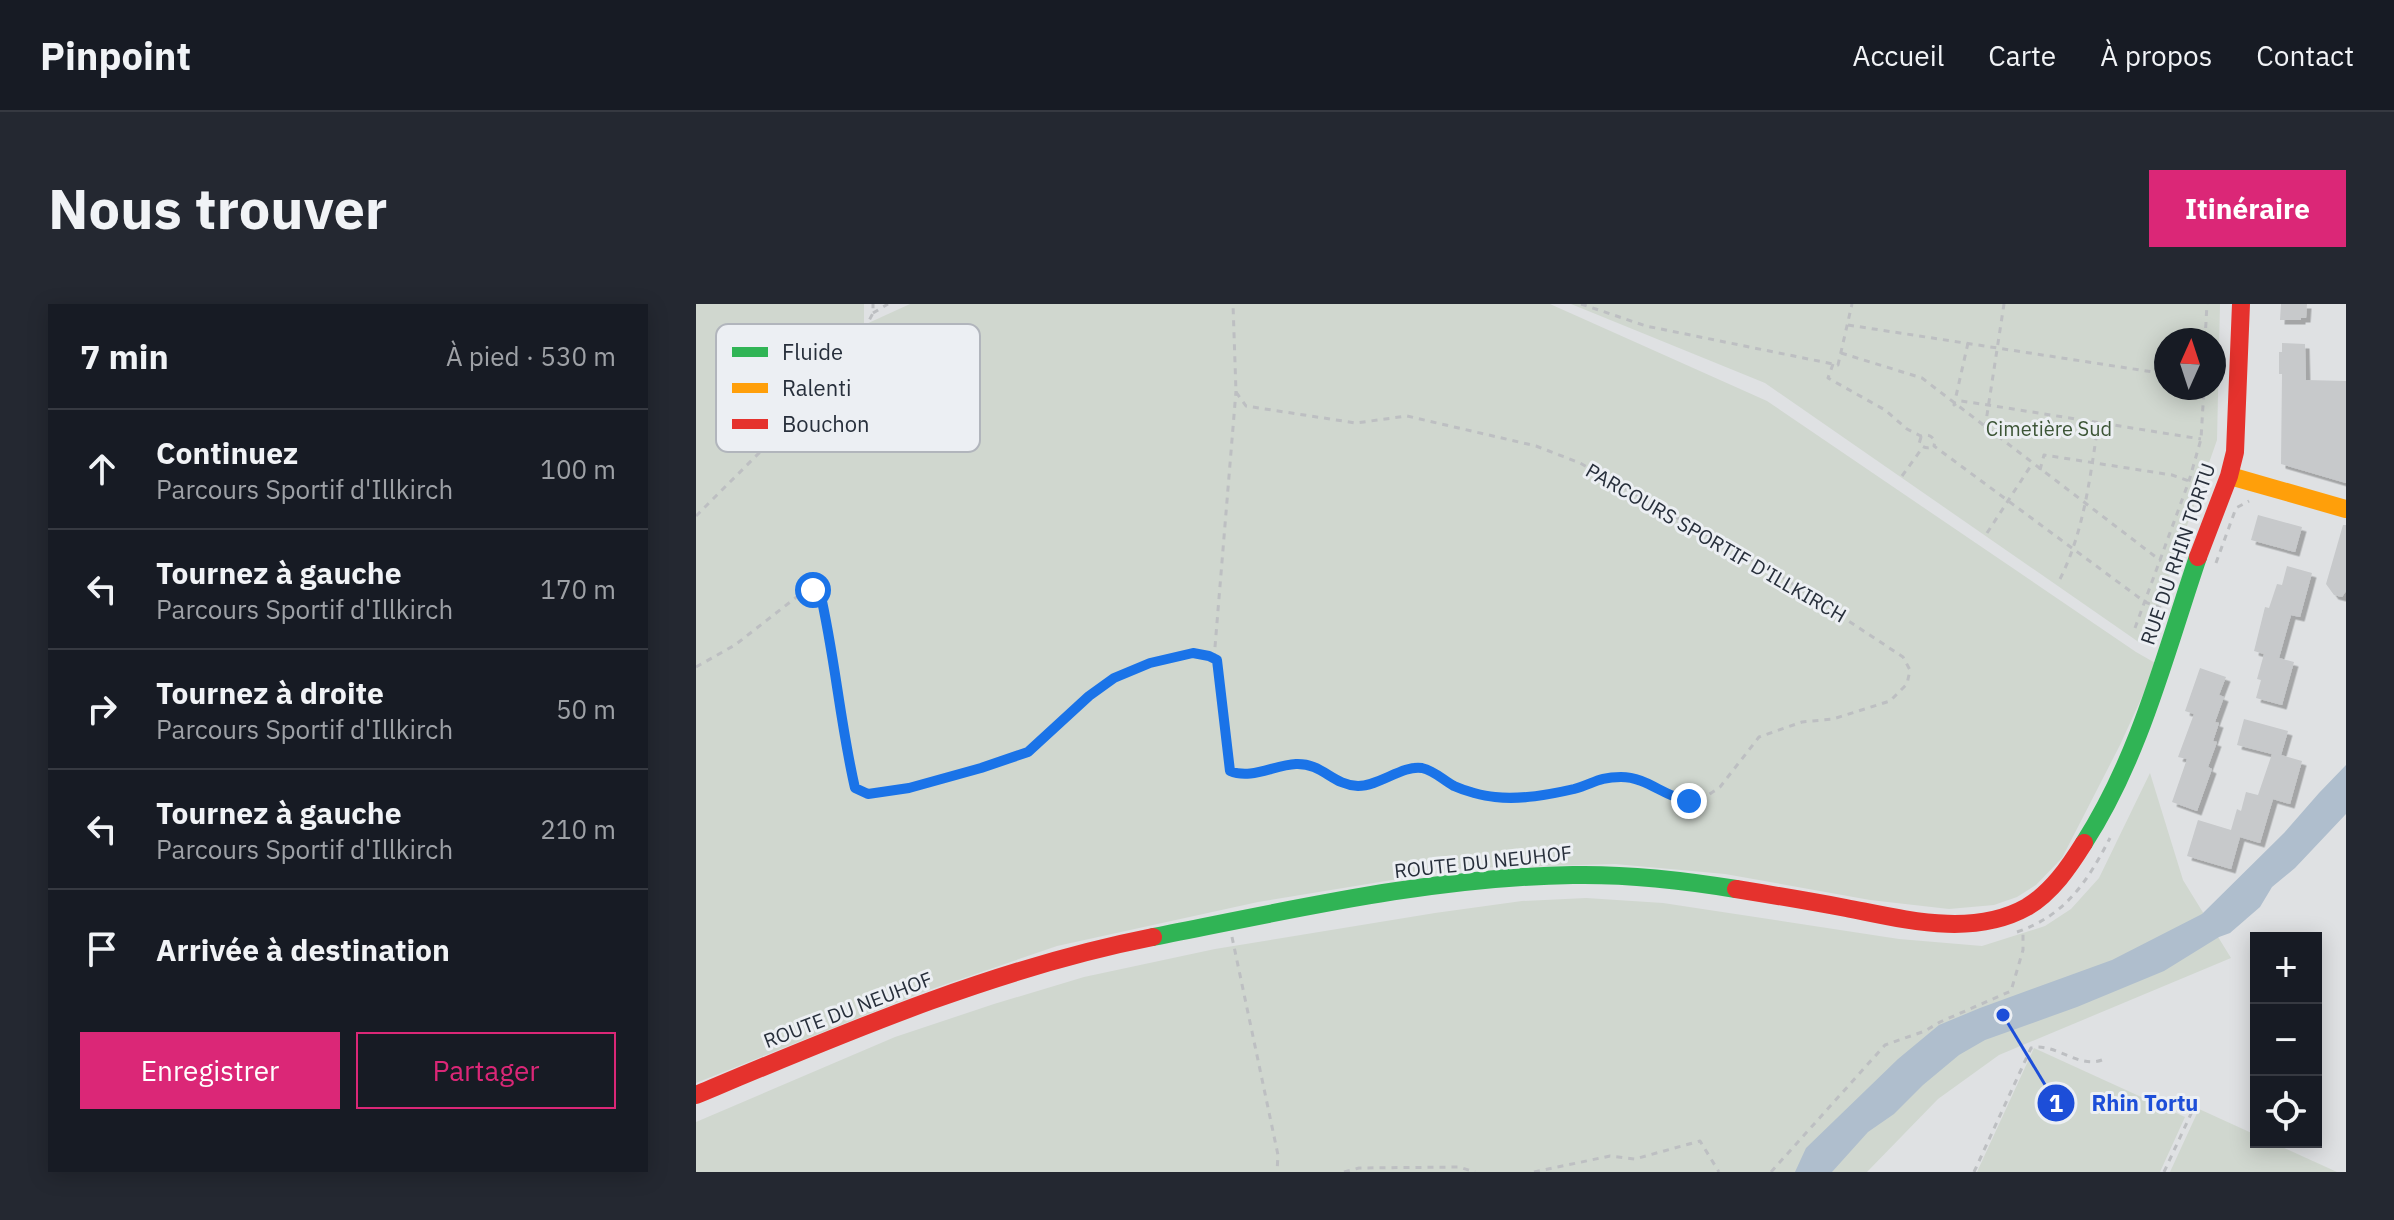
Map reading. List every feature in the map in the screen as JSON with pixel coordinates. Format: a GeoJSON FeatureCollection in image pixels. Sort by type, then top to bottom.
{"type":"FeatureCollection","features":[{"type":"Feature","properties":{"kind":"street","name":"RUE DU RHIN TORTU"},"geometry":{"type":"LineString","coordinates":[[2159,675],[2211,520],[2230,476],[2235,447],[2241,304]]}},
{"type":"Feature","properties":{"kind":"street"},"geometry":{"type":"LineString","coordinates":[[2230,476],[2346,509]]}},
{"type":"Feature","properties":{"kind":"street","name":"ROUTE DU NEUHOF"},"geometry":{"type":"LineString","coordinates":[[696,1095],[824,1040],[949,995],[1087,951],[1245,917],[1413,890],[1509,878],[1600,875],[1701,883],[1935,923],[1974,923],[2007,916],[2030,905],[2051,887],[2089,836],[2111,801],[2128,765],[2159,675]]}},
{"type":"Feature","properties":{"kind":"path"},"geometry":{"type":"LineString","coordinates":[[867,324],[873,313],[873,304]]}},
{"type":"Feature","properties":{"kind":"path"},"geometry":{"type":"LineString","coordinates":[[873,313],[888,304]]}},
{"type":"Feature","properties":{"kind":"path"},"geometry":{"type":"LineString","coordinates":[[696,667],[735,645],[803,592],[820,592],[855,788],[868,794],[909,788],[1028,752],[1089,696],[1114,678],[1150,663],[1193,653],[1214,659],[1236,391],[1233,304]]}},
{"type":"Feature","properties":{"kind":"path"},"geometry":{"type":"LineString","coordinates":[[1581,304],[1646,326],[1838,365],[1852,304]]}},
{"type":"Feature","properties":{"kind":"path"},"geometry":{"type":"LineString","coordinates":[[1985,428],[2004,304]]}},
{"type":"Feature","properties":{"kind":"path"},"geometry":{"type":"LineString","coordinates":[[2206,328],[2207,304]]}},
{"type":"Feature","properties":{"kind":"path"},"geometry":{"type":"LineString","coordinates":[[1848,325],[2154,372]]}},
{"type":"Feature","properties":{"kind":"path"},"geometry":{"type":"LineString","coordinates":[[1954,405],[1968,343]]}},
{"type":"Feature","properties":{"kind":"path"},"geometry":{"type":"LineString","coordinates":[[1841,353],[1922,378],[2161,561]]}},
{"type":"Feature","properties":{"kind":"path"},"geometry":{"type":"LineString","coordinates":[[1833,364],[1828,378],[1885,410],[1907,429],[1921,436],[1932,436],[1934,446]]}},
{"type":"Feature","properties":{"kind":"path","name":"PARCOURS SPORTIF D'ILLKIRCH"},"geometry":{"type":"LineString","coordinates":[[1214,659],[1217,660],[1230,771],[1247,774],[1294,764],[1314,766],[1341,783],[1357,786],[1371,785],[1408,769],[1420,768],[1438,774],[1454,786],[1493,797],[1523,799],[1577,788],[1598,778],[1621,777],[1648,783],[1677,799],[1701,800],[1720,787],[1759,737],[1802,722],[1833,719],[1890,701],[1907,684],[1910,670],[1903,657],[1779,575],[1580,463],[1536,446],[1407,416],[1356,423],[1246,406],[1236,391]]}},
{"type":"Feature","properties":{"kind":"path"},"geometry":{"type":"LineString","coordinates":[[2135,628],[2189,481],[2201,439],[2203,400]]}},
{"type":"Feature","properties":{"kind":"path"},"geometry":{"type":"LineString","coordinates":[[1954,405],[1961,401],[2201,439]]}},
{"type":"Feature","properties":{"kind":"path"},"geometry":{"type":"LineString","coordinates":[[2060,579],[2073,554],[2086,505],[2098,424]]}},
{"type":"Feature","properties":{"kind":"path"},"geometry":{"type":"LineString","coordinates":[[1921,436],[1919,440],[1923,447]]}},
{"type":"Feature","properties":{"kind":"path"},"geometry":{"type":"LineString","coordinates":[[1923,447],[1934,446]]}},
{"type":"Feature","properties":{"kind":"path"},"geometry":{"type":"LineString","coordinates":[[1934,446],[2145,602],[2161,608]]}},
{"type":"Feature","properties":{"kind":"path"},"geometry":{"type":"LineString","coordinates":[[1902,476],[1923,447]]}},
{"type":"Feature","properties":{"kind":"path"},"geometry":{"type":"LineString","coordinates":[[696,516],[759,452]]}},
{"type":"Feature","properties":{"kind":"path"},"geometry":{"type":"LineString","coordinates":[[2040,470],[2044,455],[2172,475],[2189,481]]}},
{"type":"Feature","properties":{"kind":"path"},"geometry":{"type":"LineString","coordinates":[[1987,533],[2032,464]]}},
{"type":"Feature","properties":{"kind":"path"},"geometry":{"type":"LineString","coordinates":[[2230,524],[2236,508],[2259,496]]}},
{"type":"Feature","properties":{"kind":"path"},"geometry":{"type":"LineString","coordinates":[[2015,933],[2052,916],[2075,895],[2111,836]]}},
{"type":"Feature","properties":{"kind":"path"},"geometry":{"type":"LineString","coordinates":[[1771,1172],[1885,1045],[1925,1031],[2011,991],[2023,950],[2023,930]]}},
{"type":"Feature","properties":{"kind":"path"},"geometry":{"type":"LineString","coordinates":[[1232,933],[1278,1155],[1277,1172]]}},
{"type":"Feature","properties":{"kind":"path"},"geometry":{"type":"LineString","coordinates":[[1974,1172],[2031,1048],[2040,1047],[2092,1064],[2102,1060]]}},
{"type":"Feature","properties":{"kind":"path"},"geometry":{"type":"LineString","coordinates":[[2164,1172],[2196,1103]]}},
{"type":"Feature","properties":{"kind":"path"},"geometry":{"type":"LineString","coordinates":[[1534,1172],[1610,1156],[1635,1159],[1700,1141],[1719,1172]]}},
{"type":"Feature","properties":{"kind":"path"},"geometry":{"type":"LineString","coordinates":[[1344,1172],[1359,1168],[1459,1167],[1475,1172]]}},
{"type":"Feature","properties":{"kind":"green space"},"geometry":{"type":"Polygon","coordinates":[[[696,304],[864,304],[864,324],[716,324],[716,452],[980,452],[980,324],[866,324],[910,304],[1550,304],[1767,401],[2157,664],[2062,858],[2036,885],[2017,897],[1994,905],[1949,909],[1870,900],[1725,874],[1615,864],[1465,868],[1258,902],[1057,946],[923,992],[696,1083],[696,304]]]}},
{"type":"Feature","properties":{"kind":"green space","name":"Cimetière Sud"},"geometry":{"type":"Polygon","coordinates":[[[1571,304],[2220,304],[2219,328],[2154,328],[2154,400],[2218,400],[2217,440],[2150,631],[2145,630],[2140,643],[1765,383],[1571,304]]]}},
{"type":"Feature","properties":{"kind":"green space"},"geometry":{"type":"Polygon","coordinates":[[[2150,773],[2183,880],[2231,958],[1999,1055],[1938,1099],[1867,1172],[696,1172],[696,1122],[895,1037],[994,1004],[1084,977],[1215,949],[1522,901],[1586,898],[1663,903],[1899,939],[1982,946],[2045,926],[2071,909],[2099,878],[2150,773]]]}},
{"type":"Feature","properties":{"kind":"green space"},"geometry":{"type":"Polygon","coordinates":[[[2034,1048],[2185,1117],[2160,1172],[1977,1172],[2034,1048]]]}},
{"type":"Feature","properties":{"kind":"green space"},"geometry":{"type":"Polygon","coordinates":[[[2199,1109],[2250,1132],[2250,1148],[2284,1148],[2337,1172],[2170,1172],[2199,1109]]]}},
{"type":"Feature","properties":{"kind":"water"},"geometry":{"type":"Polygon","coordinates":[[[2346,765],[2346,814],[2295,868],[2272,887],[2260,907],[2230,933],[2164,971],[1985,1040],[1959,1055],[1894,1114],[1868,1132],[1832,1172],[1795,1172],[1806,1148],[1898,1059],[1939,1025],[2112,960],[2202,914],[2284,833],[2346,765]]]}},
{"type":"Feature","properties":{"kind":"building"},"geometry":{"type":"Polygon","coordinates":[[[2281,304],[2307,304],[2306,318],[2280,320],[2281,304]]]}},
{"type":"Feature","properties":{"kind":"building"},"geometry":{"type":"Polygon","coordinates":[[[2282,343],[2305,344],[2306,380],[2346,381],[2346,483],[2281,464],[2282,374],[2279,374],[2279,352],[2282,352],[2282,343]]]}},
{"type":"Feature","properties":{"kind":"building"},"geometry":{"type":"Polygon","coordinates":[[[2258,515],[2302,527],[2295,552],[2251,540],[2258,515]]]}},
{"type":"Feature","properties":{"kind":"building"},"geometry":{"type":"Polygon","coordinates":[[[2343,525],[2346,525],[2346,591],[2342,597],[2334,595],[2326,584],[2343,525]]]}},
{"type":"Feature","properties":{"kind":"building"},"geometry":{"type":"Polygon","coordinates":[[[2287,566],[2312,573],[2300,617],[2291,615],[2279,658],[2294,662],[2282,705],[2256,698],[2261,680],[2257,679],[2264,654],[2254,651],[2265,607],[2269,608],[2277,584],[2282,585],[2287,566]]]}},
{"type":"Feature","properties":{"kind":"building"},"geometry":{"type":"Polygon","coordinates":[[[2200,668],[2226,677],[2219,695],[2224,697],[2215,722],[2219,723],[2213,741],[2217,742],[2208,767],[2212,769],[2197,811],[2172,802],[2187,759],[2178,757],[2194,714],[2185,711],[2200,668]]]}},
{"type":"Feature","properties":{"kind":"building"},"geometry":{"type":"Polygon","coordinates":[[[2244,719],[2288,731],[2281,755],[2302,761],[2290,804],[2273,799],[2260,843],[2240,837],[2231,869],[2187,856],[2198,820],[2231,830],[2246,792],[2258,795],[2272,754],[2237,745],[2244,719]]]}},
{"type":"Feature","properties":{"kind":"traffic: fast"},"geometry":{"type":"LineString","coordinates":[[2084,843],[2104,810],[2136,740],[2198,557]]}},
{"type":"Feature","properties":{"kind":"traffic: fast"},"geometry":{"type":"LineString","coordinates":[[1153,937],[1414,888],[1520,877],[1635,877],[1736,889]]}},
{"type":"Feature","properties":{"kind":"traffic: slow"},"geometry":{"type":"LineString","coordinates":[[2230,476],[2346,509]]}},
{"type":"Feature","properties":{"kind":"traffic: jam"},"geometry":{"type":"LineString","coordinates":[[2198,557],[2235,452],[2241,304]]}},
{"type":"Feature","properties":{"kind":"traffic: jam"},"geometry":{"type":"LineString","coordinates":[[1736,889],[1914,921],[1984,922],[2006,916],[2036,901],[2059,878],[2084,843]]}},
{"type":"Feature","properties":{"kind":"traffic: jam"},"geometry":{"type":"LineString","coordinates":[[696,1095],[864,1026],[978,984],[1094,950],[1153,937]]}},
{"type":"Feature","properties":{"kind":"place","name":"Rhin Tortu"},"geometry":{"type":"Point","coordinates":[2003,1015]}},
{"type":"Feature","properties":{"kind":"route"},"geometry":{"type":"LineString","coordinates":[[813,590],[820,592],[855,788],[868,794],[909,788],[1028,752],[1089,696],[1114,678],[1150,663],[1193,653],[1217,660],[1230,771],[1237,774],[1294,764],[1314,766],[1341,783],[1357,786],[1371,785],[1408,769],[1420,768],[1438,774],[1454,786],[1493,797],[1523,799],[1577,788],[1598,778],[1621,777],[1635,778],[1677,799],[1689,801]]}}]}
